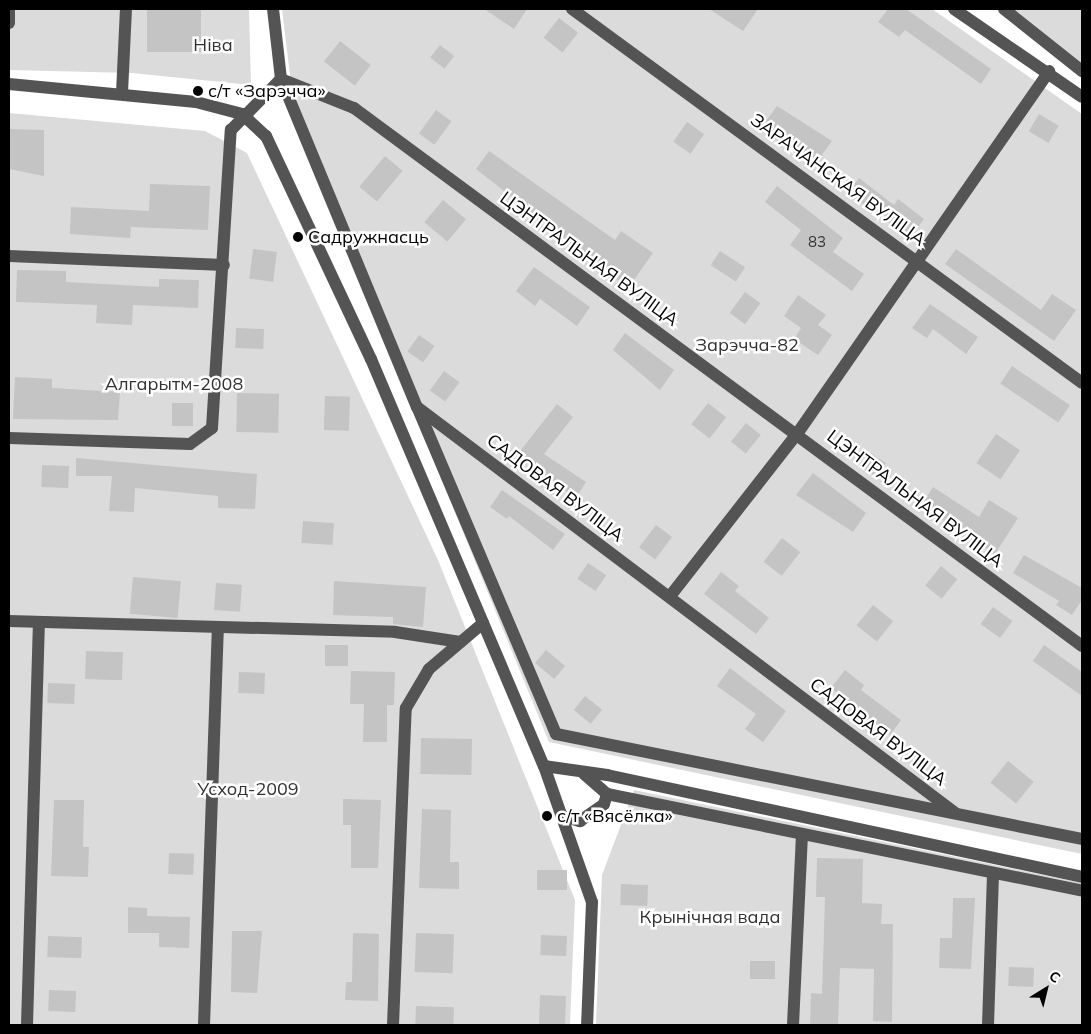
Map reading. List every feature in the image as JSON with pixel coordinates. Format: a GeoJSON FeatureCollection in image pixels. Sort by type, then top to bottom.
{"type":"FeatureCollection","features":[{"type":"Feature","properties":{"kind":"street"},"geometry":{"type":"LineString","coordinates":[[9,9],[9,23]]}},
{"type":"Feature","properties":{"kind":"street"},"geometry":{"type":"LineString","coordinates":[[122,93],[126,9]]}},
{"type":"Feature","properties":{"kind":"street"},"geometry":{"type":"LineString","coordinates":[[273,9],[281,79],[417,407],[556,734],[1082,838]]}},
{"type":"Feature","properties":{"kind":"street","name":"ЗАРАЧАНСКАЯ ВУЛІЦА"},"geometry":{"type":"LineString","coordinates":[[572,9],[1082,382]]}},
{"type":"Feature","properties":{"kind":"street"},"geometry":{"type":"LineString","coordinates":[[954,9],[1049,71],[1082,97]]}},
{"type":"Feature","properties":{"kind":"street"},"geometry":{"type":"LineString","coordinates":[[1004,9],[1082,71]]}},
{"type":"Feature","properties":{"kind":"street"},"geometry":{"type":"LineString","coordinates":[[671,595],[797,434],[919,261],[1049,71]]}},
{"type":"Feature","properties":{"kind":"street"},"geometry":{"type":"LineString","coordinates":[[9,438],[190,444],[212,428],[224,264],[231,130],[242,114],[281,79]]}},
{"type":"Feature","properties":{"kind":"street","name":"ЦЭНТРАЛЬНАЯ ВУЛІЦА"},"geometry":{"type":"LineString","coordinates":[[281,79],[354,108],[1082,646]]}},
{"type":"Feature","properties":{"kind":"street"},"geometry":{"type":"LineString","coordinates":[[9,84],[122,93],[196,102],[242,114],[266,136],[312,231],[544,766],[592,902],[587,1025]]}},
{"type":"Feature","properties":{"kind":"street"},"geometry":{"type":"LineString","coordinates":[[9,256],[224,264]]}},
{"type":"Feature","properties":{"kind":"street","name":"САДОВАЯ ВУЛІЦА"},"geometry":{"type":"LineString","coordinates":[[417,407],[671,595],[954,812]]}},
{"type":"Feature","properties":{"kind":"street"},"geometry":{"type":"LineString","coordinates":[[9,621],[395,632],[460,642]]}},
{"type":"Feature","properties":{"kind":"street"},"geometry":{"type":"LineString","coordinates":[[27,1025],[39,622]]}},
{"type":"Feature","properties":{"kind":"street"},"geometry":{"type":"LineString","coordinates":[[393,1025],[406,708],[429,669],[483,623]]}},
{"type":"Feature","properties":{"kind":"street"},"geometry":{"type":"LineString","coordinates":[[204,1025],[218,627]]}},
{"type":"Feature","properties":{"kind":"street"},"geometry":{"type":"LineString","coordinates":[[544,766],[581,772],[1082,876]]}},
{"type":"Feature","properties":{"kind":"street"},"geometry":{"type":"LineString","coordinates":[[581,772],[607,794],[1082,891]]}},
{"type":"Feature","properties":{"kind":"street"},"geometry":{"type":"LineString","coordinates":[[562,816],[580,821],[604,804],[607,794]]}},
{"type":"Feature","properties":{"kind":"street"},"geometry":{"type":"LineString","coordinates":[[793,1025],[802,834]]}},
{"type":"Feature","properties":{"kind":"street"},"geometry":{"type":"LineString","coordinates":[[988,1025],[993,873]]}},
{"type":"Feature","properties":{"kind":"green space","name":"Ніва"},"geometry":{"type":"Polygon","coordinates":[[[9,9],[249,9],[251,85],[132,73],[9,70],[9,9]]]}},
{"type":"Feature","properties":{"kind":"green space","name":"Зарэчча-82"},"geometry":{"type":"Polygon","coordinates":[[[282,9],[932,9],[1082,114],[1082,854],[549,742],[296,124],[282,9]]]}},
{"type":"Feature","properties":{"kind":"green space"},"geometry":{"type":"Polygon","coordinates":[[[1008,9],[1082,9],[1082,63],[1008,9]]]}},
{"type":"Feature","properties":{"kind":"green space","name":"Усход-2009"},"geometry":{"type":"Polygon","coordinates":[[[9,113],[205,131],[247,153],[438,560],[575,900],[570,1025],[9,1025],[9,113]]]}},
{"type":"Feature","properties":{"kind":"green space","name":"Крынічная вада"},"geometry":{"type":"Polygon","coordinates":[[[634,790],[1082,883],[1082,1025],[596,1025],[602,875],[634,790]]]}},
{"type":"Feature","properties":{"kind":"building"},"geometry":{"type":"Polygon","coordinates":[[[484,9],[527,9],[514,29],[484,9]]]}},
{"type":"Feature","properties":{"kind":"building"},"geometry":{"type":"Polygon","coordinates":[[[709,9],[758,9],[743,31],[709,9]]]}},
{"type":"Feature","properties":{"kind":"building"},"geometry":{"type":"Polygon","coordinates":[[[888,9],[906,9],[991,69],[981,84],[905,30],[899,37],[878,22],[888,9]]]}},
{"type":"Feature","properties":{"kind":"building"},"geometry":{"type":"Polygon","coordinates":[[[147,10],[201,10],[201,52],[147,52],[147,10]]]}},
{"type":"Feature","properties":{"kind":"building"},"geometry":{"type":"Polygon","coordinates":[[[559,18],[578,33],[563,52],[544,38],[559,18]]]}},
{"type":"Feature","properties":{"kind":"building"},"geometry":{"type":"Polygon","coordinates":[[[340,41],[371,65],[355,85],[324,61],[340,41]]]}},
{"type":"Feature","properties":{"kind":"building"},"geometry":{"type":"Polygon","coordinates":[[[440,45],[454,56],[444,69],[430,58],[440,45]]]}},
{"type":"Feature","properties":{"kind":"building"},"geometry":{"type":"Polygon","coordinates":[[[777,106],[832,141],[813,167],[761,128],[777,106]]]}},
{"type":"Feature","properties":{"kind":"building"},"geometry":{"type":"Polygon","coordinates":[[[436,110],[451,121],[434,145],[419,133],[436,110]]]}},
{"type":"Feature","properties":{"kind":"building"},"geometry":{"type":"Polygon","coordinates":[[[1039,114],[1059,126],[1048,143],[1029,131],[1039,114]]]}},
{"type":"Feature","properties":{"kind":"building"},"geometry":{"type":"Polygon","coordinates":[[[687,122],[704,134],[690,154],[673,142],[687,122]]]}},
{"type":"Feature","properties":{"kind":"building"},"geometry":{"type":"Polygon","coordinates":[[[9,129],[44,130],[44,176],[9,169],[9,129]]]}},
{"type":"Feature","properties":{"kind":"building"},"geometry":{"type":"Polygon","coordinates":[[[489,151],[615,240],[621,231],[653,253],[628,288],[476,169],[489,151]]]}},
{"type":"Feature","properties":{"kind":"building"},"geometry":{"type":"Polygon","coordinates":[[[385,156],[403,171],[377,201],[359,187],[385,156]]]}},
{"type":"Feature","properties":{"kind":"building"},"geometry":{"type":"Polygon","coordinates":[[[859,178],[894,205],[898,199],[924,219],[910,238],[848,193],[859,178]]]}},
{"type":"Feature","properties":{"kind":"building"},"geometry":{"type":"Polygon","coordinates":[[[150,184],[210,186],[208,230],[131,227],[130,238],[70,234],[71,207],[149,211],[150,184]]]}},
{"type":"Feature","properties":{"kind":"building"},"geometry":{"type":"Polygon","coordinates":[[[777,186],[843,238],[833,252],[864,274],[852,291],[790,245],[801,230],[765,202],[777,186]]]}},
{"type":"Feature","properties":{"kind":"building"},"geometry":{"type":"Polygon","coordinates":[[[443,200],[466,219],[447,241],[424,222],[443,200]]]}},
{"type":"Feature","properties":{"kind":"building"},"geometry":{"type":"Polygon","coordinates":[[[253,249],[277,252],[273,282],[249,279],[253,249]]]}},
{"type":"Feature","properties":{"kind":"building"},"geometry":{"type":"Polygon","coordinates":[[[956,249],[1041,310],[1052,294],[1076,310],[1054,341],[945,264],[956,249]]]}},
{"type":"Feature","properties":{"kind":"building"},"geometry":{"type":"Polygon","coordinates":[[[720,251],[745,267],[736,282],[711,265],[720,251]]]}},
{"type":"Feature","properties":{"kind":"building"},"geometry":{"type":"Polygon","coordinates":[[[534,267],[590,307],[577,326],[540,299],[535,306],[516,291],[534,267]]]}},
{"type":"Feature","properties":{"kind":"building"},"geometry":{"type":"Polygon","coordinates":[[[17,270],[66,271],[66,282],[159,287],[159,279],[199,280],[198,308],[133,305],[132,325],[96,323],[97,305],[16,302],[17,270]]]}},
{"type":"Feature","properties":{"kind":"building"},"geometry":{"type":"Polygon","coordinates":[[[745,292],[760,303],[745,324],[730,313],[745,292]]]}},
{"type":"Feature","properties":{"kind":"building"},"geometry":{"type":"Polygon","coordinates":[[[798,295],[826,315],[818,325],[832,335],[818,355],[794,339],[801,328],[784,316],[798,295]]]}},
{"type":"Feature","properties":{"kind":"building"},"geometry":{"type":"Polygon","coordinates":[[[930,304],[978,337],[966,354],[933,329],[927,338],[912,328],[930,304]]]}},
{"type":"Feature","properties":{"kind":"building"},"geometry":{"type":"Polygon","coordinates":[[[236,328],[264,329],[263,349],[235,348],[236,328]]]}},
{"type":"Feature","properties":{"kind":"building"},"geometry":{"type":"Polygon","coordinates":[[[625,333],[674,370],[660,390],[613,350],[625,333]]]}},
{"type":"Feature","properties":{"kind":"building"},"geometry":{"type":"Polygon","coordinates":[[[419,335],[435,346],[423,362],[408,351],[419,335]]]}},
{"type":"Feature","properties":{"kind":"building"},"geometry":{"type":"Polygon","coordinates":[[[1012,366],[1070,405],[1058,423],[1000,383],[1012,366]]]}},
{"type":"Feature","properties":{"kind":"building"},"geometry":{"type":"Polygon","coordinates":[[[444,371],[459,382],[445,402],[430,390],[444,371]]]}},
{"type":"Feature","properties":{"kind":"building"},"geometry":{"type":"Polygon","coordinates":[[[15,377],[52,379],[52,388],[120,392],[118,420],[13,419],[15,377]]]}},
{"type":"Feature","properties":{"kind":"building"},"geometry":{"type":"Polygon","coordinates":[[[237,393],[279,394],[278,433],[236,432],[237,393]]]}},
{"type":"Feature","properties":{"kind":"building"},"geometry":{"type":"Polygon","coordinates":[[[325,396],[350,397],[349,431],[324,430],[325,396]]]}},
{"type":"Feature","properties":{"kind":"building"},"geometry":{"type":"Polygon","coordinates":[[[172,403],[193,403],[193,426],[172,426],[172,403]]]}},
{"type":"Feature","properties":{"kind":"building"},"geometry":{"type":"Polygon","coordinates":[[[708,403],[726,417],[710,438],[691,424],[708,403]]]}},
{"type":"Feature","properties":{"kind":"building"},"geometry":{"type":"Polygon","coordinates":[[[557,404],[573,417],[544,454],[586,482],[576,498],[517,455],[557,404]]]}},
{"type":"Feature","properties":{"kind":"building"},"geometry":{"type":"Polygon","coordinates":[[[746,423],[761,435],[746,454],[731,442],[746,423]]]}},
{"type":"Feature","properties":{"kind":"building"},"geometry":{"type":"Polygon","coordinates":[[[996,434],[1020,450],[1000,479],[976,463],[996,434]]]}},
{"type":"Feature","properties":{"kind":"building"},"geometry":{"type":"Polygon","coordinates":[[[871,453],[886,463],[876,477],[861,467],[871,453]]]}},
{"type":"Feature","properties":{"kind":"building"},"geometry":{"type":"Polygon","coordinates":[[[76,458],[257,474],[255,509],[218,508],[218,496],[135,488],[134,512],[109,511],[112,476],[76,476],[76,458]]]}},
{"type":"Feature","properties":{"kind":"building"},"geometry":{"type":"Polygon","coordinates":[[[42,465],[69,466],[68,488],[41,487],[42,465]]]}},
{"type":"Feature","properties":{"kind":"building"},"geometry":{"type":"Polygon","coordinates":[[[813,473],[866,513],[853,532],[796,495],[813,473]]]}},
{"type":"Feature","properties":{"kind":"building"},"geometry":{"type":"Polygon","coordinates":[[[933,487],[979,517],[989,500],[1018,518],[995,554],[921,506],[933,487]]]}},
{"type":"Feature","properties":{"kind":"building"},"geometry":{"type":"Polygon","coordinates":[[[502,490],[565,534],[553,550],[509,516],[507,519],[490,507],[502,490]]]}},
{"type":"Feature","properties":{"kind":"building"},"geometry":{"type":"Polygon","coordinates":[[[303,521],[334,523],[332,545],[301,543],[303,521]]]}},
{"type":"Feature","properties":{"kind":"building"},"geometry":{"type":"Polygon","coordinates":[[[656,525],[672,537],[655,559],[639,547],[656,525]]]}},
{"type":"Feature","properties":{"kind":"building"},"geometry":{"type":"Polygon","coordinates":[[[782,538],[800,552],[782,576],[764,562],[782,538]]]}},
{"type":"Feature","properties":{"kind":"building"},"geometry":{"type":"Polygon","coordinates":[[[1024,555],[1082,588],[1082,600],[1072,615],[1056,605],[1059,601],[1013,573],[1024,555]]]}},
{"type":"Feature","properties":{"kind":"building"},"geometry":{"type":"Polygon","coordinates":[[[588,563],[606,575],[596,591],[577,579],[588,563]]]}},
{"type":"Feature","properties":{"kind":"building"},"geometry":{"type":"Polygon","coordinates":[[[941,566],[957,579],[942,599],[925,585],[941,566]]]}},
{"type":"Feature","properties":{"kind":"building"},"geometry":{"type":"Polygon","coordinates":[[[721,572],[739,586],[735,591],[769,618],[756,634],[704,594],[721,572]]]}},
{"type":"Feature","properties":{"kind":"building"},"geometry":{"type":"Polygon","coordinates":[[[133,577],[181,581],[178,618],[130,614],[133,577]]]}},
{"type":"Feature","properties":{"kind":"building"},"geometry":{"type":"Polygon","coordinates":[[[334,581],[426,587],[423,627],[393,624],[393,617],[333,615],[334,581]]]}},
{"type":"Feature","properties":{"kind":"building"},"geometry":{"type":"Polygon","coordinates":[[[216,583],[242,585],[240,612],[214,610],[216,583]]]}},
{"type":"Feature","properties":{"kind":"building"},"geometry":{"type":"Polygon","coordinates":[[[873,605],[893,621],[877,642],[857,625],[873,605]]]}},
{"type":"Feature","properties":{"kind":"building"},"geometry":{"type":"Polygon","coordinates":[[[993,607],[1012,621],[1000,638],[981,624],[993,607]]]}},
{"type":"Feature","properties":{"kind":"building"},"geometry":{"type":"Polygon","coordinates":[[[325,645],[348,645],[348,666],[325,666],[325,645]]]}},
{"type":"Feature","properties":{"kind":"building"},"geometry":{"type":"Polygon","coordinates":[[[1044,645],[1082,672],[1082,696],[1033,661],[1044,645]]]}},
{"type":"Feature","properties":{"kind":"building"},"geometry":{"type":"Polygon","coordinates":[[[546,650],[565,666],[554,679],[535,663],[546,650]]]}},
{"type":"Feature","properties":{"kind":"building"},"geometry":{"type":"Polygon","coordinates":[[[86,651],[123,652],[122,680],[85,679],[86,651]]]}},
{"type":"Feature","properties":{"kind":"building"},"geometry":{"type":"Polygon","coordinates":[[[730,668],[786,711],[763,742],[745,729],[756,714],[717,686],[730,668]]]}},
{"type":"Feature","properties":{"kind":"building"},"geometry":{"type":"Polygon","coordinates":[[[845,670],[864,685],[861,690],[901,720],[890,735],[831,688],[845,670]]]}},
{"type":"Feature","properties":{"kind":"building"},"geometry":{"type":"Polygon","coordinates":[[[351,671],[395,672],[394,705],[387,705],[387,742],[363,742],[364,704],[350,704],[351,671]]]}},
{"type":"Feature","properties":{"kind":"building"},"geometry":{"type":"Polygon","coordinates":[[[239,672],[265,673],[264,694],[238,693],[239,672]]]}},
{"type":"Feature","properties":{"kind":"building"},"geometry":{"type":"Polygon","coordinates":[[[48,683],[75,684],[74,704],[47,703],[48,683]]]}},
{"type":"Feature","properties":{"kind":"building"},"geometry":{"type":"Polygon","coordinates":[[[585,696],[602,710],[591,724],[574,710],[585,696]]]}},
{"type":"Feature","properties":{"kind":"building"},"geometry":{"type":"Polygon","coordinates":[[[421,738],[472,739],[471,775],[420,774],[421,738]]]}},
{"type":"Feature","properties":{"kind":"building"},"geometry":{"type":"Polygon","coordinates":[[[1008,761],[1034,782],[1016,804],[990,783],[1008,761]]]}},
{"type":"Feature","properties":{"kind":"building"},"geometry":{"type":"Polygon","coordinates":[[[343,799],[381,800],[378,868],[351,868],[351,825],[343,825],[343,799]]]}},
{"type":"Feature","properties":{"kind":"building"},"geometry":{"type":"Polygon","coordinates":[[[54,800],[84,800],[83,847],[89,847],[88,877],[51,876],[54,800]]]}},
{"type":"Feature","properties":{"kind":"building"},"geometry":{"type":"Polygon","coordinates":[[[422,809],[451,810],[450,862],[459,862],[459,889],[419,888],[422,809]]]}},
{"type":"Feature","properties":{"kind":"building"},"geometry":{"type":"Polygon","coordinates":[[[169,853],[194,854],[193,875],[168,874],[169,853]]]}},
{"type":"Feature","properties":{"kind":"building"},"geometry":{"type":"Polygon","coordinates":[[[817,858],[863,859],[862,903],[882,904],[881,924],[893,924],[892,1022],[873,1021],[874,969],[840,968],[838,1025],[810,1025],[811,993],[822,994],[825,897],[816,897],[817,858]]]}},
{"type":"Feature","properties":{"kind":"building"},"geometry":{"type":"Polygon","coordinates":[[[537,870],[567,870],[567,890],[537,890],[537,870]]]}},
{"type":"Feature","properties":{"kind":"building"},"geometry":{"type":"Polygon","coordinates":[[[621,884],[648,885],[647,906],[620,905],[621,884]]]}},
{"type":"Feature","properties":{"kind":"building"},"geometry":{"type":"Polygon","coordinates":[[[953,898],[975,898],[971,969],[939,968],[940,938],[952,938],[953,898]]]}},
{"type":"Feature","properties":{"kind":"building"},"geometry":{"type":"Polygon","coordinates":[[[128,907],[147,908],[147,916],[190,917],[189,948],[159,947],[159,933],[128,933],[128,907]]]}},
{"type":"Feature","properties":{"kind":"building"},"geometry":{"type":"Polygon","coordinates":[[[232,931],[262,931],[257,993],[231,992],[232,931]]]}},
{"type":"Feature","properties":{"kind":"building"},"geometry":{"type":"Polygon","coordinates":[[[353,933],[379,934],[378,1001],[345,1000],[346,982],[352,982],[353,933]]]}},
{"type":"Feature","properties":{"kind":"building"},"geometry":{"type":"Polygon","coordinates":[[[416,933],[454,934],[453,973],[415,972],[416,933]]]}},
{"type":"Feature","properties":{"kind":"building"},"geometry":{"type":"Polygon","coordinates":[[[541,935],[567,936],[566,956],[540,955],[541,935]]]}},
{"type":"Feature","properties":{"kind":"building"},"geometry":{"type":"Polygon","coordinates":[[[48,936],[82,937],[81,958],[47,957],[48,936]]]}},
{"type":"Feature","properties":{"kind":"building"},"geometry":{"type":"Polygon","coordinates":[[[750,961],[775,961],[775,979],[750,979],[750,961]]]}},
{"type":"Feature","properties":{"kind":"building"},"geometry":{"type":"Polygon","coordinates":[[[1009,967],[1034,968],[1033,987],[1008,986],[1009,967]]]}},
{"type":"Feature","properties":{"kind":"building"},"geometry":{"type":"Polygon","coordinates":[[[49,990],[76,991],[75,1012],[48,1011],[49,990]]]}},
{"type":"Feature","properties":{"kind":"building"},"geometry":{"type":"Polygon","coordinates":[[[540,995],[566,996],[565,1025],[539,1025],[540,995]]]}},
{"type":"Feature","properties":{"kind":"building"},"geometry":{"type":"Polygon","coordinates":[[[416,1006],[454,1007],[453,1025],[415,1025],[416,1006]]]}},
{"type":"Feature","properties":{"kind":"place","name":"с/т «Зарэчча»"},"geometry":{"type":"Point","coordinates":[198,91]}},
{"type":"Feature","properties":{"kind":"place","name":"Садружнасць"},"geometry":{"type":"Point","coordinates":[298,237]}},
{"type":"Feature","properties":{"kind":"place","name":"с/т «Вясёлка»"},"geometry":{"type":"Point","coordinates":[547,816]}},
{"type":"Feature","properties":{"kind":"park label","name":"Алгарытм-2008"},"geometry":{"type":"Point","coordinates":[174,384]}}]}
